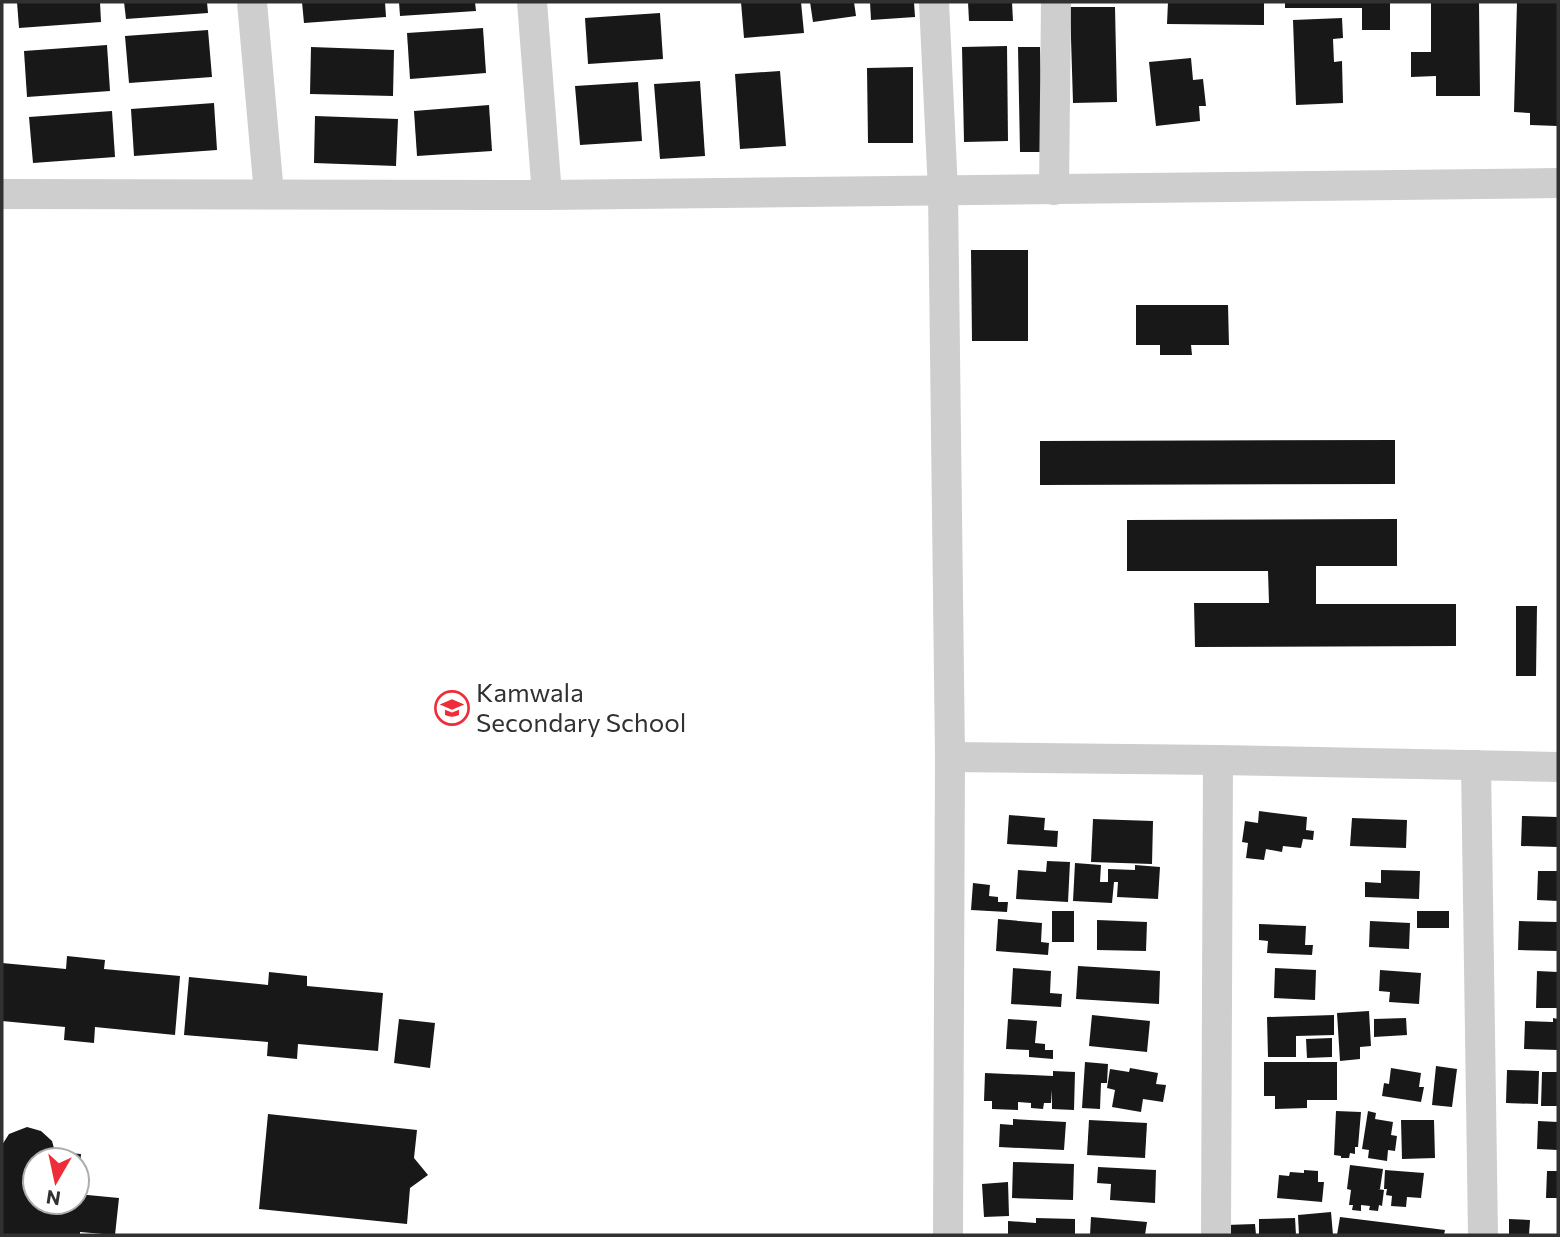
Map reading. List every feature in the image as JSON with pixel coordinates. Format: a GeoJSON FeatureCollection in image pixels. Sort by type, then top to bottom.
{"type":"FeatureCollection","features":[{"type":"Feature","properties":{"kind":"street"},"geometry":{"type":"LineString","coordinates":[[252,2],[269,194]]}},
{"type":"Feature","properties":{"kind":"street"},"geometry":{"type":"LineString","coordinates":[[532,2],[547,195]]}},
{"type":"Feature","properties":{"kind":"street"},"geometry":{"type":"LineString","coordinates":[[934,2],[943,191],[950,757],[948,1235]]}},
{"type":"Feature","properties":{"kind":"street"},"geometry":{"type":"LineString","coordinates":[[1054,190],[1056,2]]}},
{"type":"Feature","properties":{"kind":"street"},"geometry":{"type":"LineString","coordinates":[[2,194],[547,195],[1558,183]]}},
{"type":"Feature","properties":{"kind":"street"},"geometry":{"type":"LineString","coordinates":[[950,757],[1558,766]]}},
{"type":"Feature","properties":{"kind":"street"},"geometry":{"type":"LineString","coordinates":[[1216,1235],[1218,760]]}},
{"type":"Feature","properties":{"kind":"street"},"geometry":{"type":"LineString","coordinates":[[1476,765],[1483,1235]]}},
{"type":"Feature","properties":{"kind":"building"},"geometry":{"type":"Polygon","coordinates":[[[17,2],[100,2],[101,22],[19,28],[17,2]]]}},
{"type":"Feature","properties":{"kind":"building"},"geometry":{"type":"Polygon","coordinates":[[[124,2],[207,2],[208,13],[126,19],[124,2]]]}},
{"type":"Feature","properties":{"kind":"building"},"geometry":{"type":"Polygon","coordinates":[[[302,2],[385,2],[386,17],[304,23],[302,2]]]}},
{"type":"Feature","properties":{"kind":"building"},"geometry":{"type":"Polygon","coordinates":[[[399,2],[475,2],[476,11],[400,16],[399,2]]]}},
{"type":"Feature","properties":{"kind":"building"},"geometry":{"type":"Polygon","coordinates":[[[741,2],[801,2],[804,33],[744,38],[741,2]]]}},
{"type":"Feature","properties":{"kind":"building"},"geometry":{"type":"Polygon","coordinates":[[[810,2],[854,2],[856,16],[813,22],[810,2]]]}},
{"type":"Feature","properties":{"kind":"building"},"geometry":{"type":"Polygon","coordinates":[[[870,2],[914,2],[915,17],[871,20],[870,2]]]}},
{"type":"Feature","properties":{"kind":"building"},"geometry":{"type":"Polygon","coordinates":[[[968,2],[1012,2],[1013,21],[969,21],[968,2]]]}},
{"type":"Feature","properties":{"kind":"building"},"geometry":{"type":"Polygon","coordinates":[[[1168,2],[1264,2],[1264,25],[1167,24],[1168,2]]]}},
{"type":"Feature","properties":{"kind":"building"},"geometry":{"type":"Polygon","coordinates":[[[1285,2],[1390,2],[1390,30],[1362,30],[1362,8],[1285,8],[1285,2]]]}},
{"type":"Feature","properties":{"kind":"building"},"geometry":{"type":"Polygon","coordinates":[[[1431,2],[1479,2],[1480,96],[1436,96],[1436,76],[1411,77],[1411,52],[1431,52],[1431,2]]]}},
{"type":"Feature","properties":{"kind":"building"},"geometry":{"type":"Polygon","coordinates":[[[1517,2],[1558,2],[1558,126],[1530,125],[1530,113],[1514,112],[1517,2]]]}},
{"type":"Feature","properties":{"kind":"building"},"geometry":{"type":"Polygon","coordinates":[[[1070,7],[1115,7],[1117,102],[1073,103],[1070,7]]]}},
{"type":"Feature","properties":{"kind":"building"},"geometry":{"type":"Polygon","coordinates":[[[660,13],[663,59],[588,64],[585,18],[660,13]]]}},
{"type":"Feature","properties":{"kind":"building"},"geometry":{"type":"Polygon","coordinates":[[[1342,18],[1343,38],[1333,39],[1334,62],[1342,61],[1343,103],[1296,105],[1293,20],[1342,18]]]}},
{"type":"Feature","properties":{"kind":"building"},"geometry":{"type":"Polygon","coordinates":[[[483,28],[486,73],[410,79],[407,33],[483,28]]]}},
{"type":"Feature","properties":{"kind":"building"},"geometry":{"type":"Polygon","coordinates":[[[208,30],[212,77],[129,83],[125,36],[208,30]]]}},
{"type":"Feature","properties":{"kind":"building"},"geometry":{"type":"Polygon","coordinates":[[[107,45],[110,91],[27,97],[24,51],[107,45]]]}},
{"type":"Feature","properties":{"kind":"building"},"geometry":{"type":"Polygon","coordinates":[[[1007,46],[1008,141],[964,142],[962,47],[1007,46]]]}},
{"type":"Feature","properties":{"kind":"building"},"geometry":{"type":"Polygon","coordinates":[[[311,47],[394,50],[393,96],[310,94],[311,47]]]}},
{"type":"Feature","properties":{"kind":"building"},"geometry":{"type":"Polygon","coordinates":[[[1018,47],[1040,47],[1043,152],[1020,152],[1018,47]]]}},
{"type":"Feature","properties":{"kind":"building"},"geometry":{"type":"Polygon","coordinates":[[[1191,58],[1193,80],[1203,79],[1206,106],[1199,106],[1200,121],[1156,126],[1149,62],[1191,58]]]}},
{"type":"Feature","properties":{"kind":"building"},"geometry":{"type":"Polygon","coordinates":[[[913,67],[913,143],[868,143],[867,68],[913,67]]]}},
{"type":"Feature","properties":{"kind":"building"},"geometry":{"type":"Polygon","coordinates":[[[780,71],[786,146],[740,149],[735,74],[780,71]]]}},
{"type":"Feature","properties":{"kind":"building"},"geometry":{"type":"Polygon","coordinates":[[[700,81],[705,156],[660,159],[654,84],[700,81]]]}},
{"type":"Feature","properties":{"kind":"building"},"geometry":{"type":"Polygon","coordinates":[[[638,82],[642,141],[580,145],[575,86],[638,82]]]}},
{"type":"Feature","properties":{"kind":"building"},"geometry":{"type":"Polygon","coordinates":[[[214,103],[217,150],[134,156],[131,109],[214,103]]]}},
{"type":"Feature","properties":{"kind":"building"},"geometry":{"type":"Polygon","coordinates":[[[489,105],[492,151],[417,156],[414,111],[489,105]]]}},
{"type":"Feature","properties":{"kind":"building"},"geometry":{"type":"Polygon","coordinates":[[[112,111],[115,157],[33,163],[29,117],[112,111]]]}},
{"type":"Feature","properties":{"kind":"building"},"geometry":{"type":"Polygon","coordinates":[[[315,116],[398,119],[396,166],[314,163],[315,116]]]}},
{"type":"Feature","properties":{"kind":"building"},"geometry":{"type":"Polygon","coordinates":[[[971,250],[1028,250],[1028,341],[972,341],[971,250]]]}},
{"type":"Feature","properties":{"kind":"building"},"geometry":{"type":"Polygon","coordinates":[[[1136,305],[1228,305],[1229,345],[1191,345],[1192,355],[1160,355],[1160,345],[1136,345],[1136,305]]]}},
{"type":"Feature","properties":{"kind":"building"},"geometry":{"type":"Polygon","coordinates":[[[1395,440],[1395,484],[1040,485],[1040,441],[1395,440]]]}},
{"type":"Feature","properties":{"kind":"building"},"geometry":{"type":"Polygon","coordinates":[[[1397,519],[1397,566],[1316,566],[1316,604],[1456,604],[1456,646],[1195,647],[1194,603],[1269,603],[1268,571],[1127,571],[1127,520],[1397,519]]]}},
{"type":"Feature","properties":{"kind":"building"},"geometry":{"type":"Polygon","coordinates":[[[1516,606],[1537,606],[1536,676],[1516,676],[1516,606]]]}},
{"type":"Feature","properties":{"kind":"building"},"geometry":{"type":"Polygon","coordinates":[[[1259,811],[1307,817],[1306,830],[1314,831],[1313,840],[1303,839],[1301,848],[1283,846],[1282,852],[1266,849],[1264,860],[1246,858],[1248,843],[1242,842],[1245,821],[1258,823],[1259,811]]]}},
{"type":"Feature","properties":{"kind":"building"},"geometry":{"type":"Polygon","coordinates":[[[1009,815],[1045,818],[1044,830],[1058,831],[1057,847],[1007,844],[1009,815]]]}},
{"type":"Feature","properties":{"kind":"building"},"geometry":{"type":"Polygon","coordinates":[[[1522,816],[1558,817],[1558,847],[1521,846],[1522,816]]]}},
{"type":"Feature","properties":{"kind":"building"},"geometry":{"type":"Polygon","coordinates":[[[1352,818],[1407,820],[1406,848],[1350,846],[1352,818]]]}},
{"type":"Feature","properties":{"kind":"building"},"geometry":{"type":"Polygon","coordinates":[[[1093,819],[1153,821],[1152,864],[1091,862],[1093,819]]]}},
{"type":"Feature","properties":{"kind":"building"},"geometry":{"type":"Polygon","coordinates":[[[1047,861],[1070,862],[1068,902],[1016,899],[1018,870],[1046,872],[1047,861]]]}},
{"type":"Feature","properties":{"kind":"building"},"geometry":{"type":"Polygon","coordinates":[[[1075,863],[1101,865],[1100,882],[1108,882],[1108,869],[1135,870],[1135,865],[1160,867],[1158,899],[1117,897],[1118,882],[1114,882],[1112,903],[1073,901],[1075,863]]]}},
{"type":"Feature","properties":{"kind":"building"},"geometry":{"type":"Polygon","coordinates":[[[1381,870],[1420,871],[1419,899],[1365,897],[1365,882],[1381,883],[1381,870]]]}},
{"type":"Feature","properties":{"kind":"building"},"geometry":{"type":"Polygon","coordinates":[[[1538,871],[1558,871],[1558,901],[1537,900],[1538,871]]]}},
{"type":"Feature","properties":{"kind":"building"},"geometry":{"type":"Polygon","coordinates":[[[973,883],[990,885],[989,896],[998,897],[998,902],[1008,902],[1007,912],[971,910],[973,883]]]}},
{"type":"Feature","properties":{"kind":"building"},"geometry":{"type":"Polygon","coordinates":[[[1052,911],[1074,911],[1074,942],[1052,942],[1052,911]]]}},
{"type":"Feature","properties":{"kind":"building"},"geometry":{"type":"Polygon","coordinates":[[[1417,911],[1449,911],[1449,928],[1417,928],[1417,911]]]}},
{"type":"Feature","properties":{"kind":"building"},"geometry":{"type":"Polygon","coordinates":[[[998,919],[1042,923],[1041,942],[1049,943],[1048,955],[996,951],[998,919]]]}},
{"type":"Feature","properties":{"kind":"building"},"geometry":{"type":"Polygon","coordinates":[[[1097,920],[1147,922],[1146,951],[1097,950],[1097,920]]]}},
{"type":"Feature","properties":{"kind":"building"},"geometry":{"type":"Polygon","coordinates":[[[1370,921],[1410,923],[1409,949],[1369,947],[1370,921]]]}},
{"type":"Feature","properties":{"kind":"building"},"geometry":{"type":"Polygon","coordinates":[[[1519,921],[1558,922],[1558,951],[1518,950],[1519,921]]]}},
{"type":"Feature","properties":{"kind":"building"},"geometry":{"type":"Polygon","coordinates":[[[1259,924],[1306,926],[1305,945],[1313,945],[1312,955],[1267,953],[1268,941],[1259,940],[1259,924]]]}},
{"type":"Feature","properties":{"kind":"building"},"geometry":{"type":"Polygon","coordinates":[[[67,956],[105,960],[104,969],[180,976],[175,1035],[95,1027],[94,1043],[64,1040],[65,1027],[2,1021],[2,963],[66,969],[67,956]]]}},
{"type":"Feature","properties":{"kind":"building"},"geometry":{"type":"Polygon","coordinates":[[[1078,966],[1160,971],[1159,1004],[1076,999],[1078,966]]]}},
{"type":"Feature","properties":{"kind":"building"},"geometry":{"type":"Polygon","coordinates":[[[1013,968],[1051,971],[1050,993],[1062,994],[1061,1007],[1011,1004],[1013,968]]]}},
{"type":"Feature","properties":{"kind":"building"},"geometry":{"type":"Polygon","coordinates":[[[1275,968],[1316,970],[1315,1000],[1274,998],[1275,968]]]}},
{"type":"Feature","properties":{"kind":"building"},"geometry":{"type":"Polygon","coordinates":[[[1380,970],[1421,973],[1419,1004],[1389,1002],[1390,992],[1379,991],[1380,970]]]}},
{"type":"Feature","properties":{"kind":"building"},"geometry":{"type":"Polygon","coordinates":[[[1537,971],[1558,972],[1558,1008],[1536,1008],[1537,971]]]}},
{"type":"Feature","properties":{"kind":"building"},"geometry":{"type":"Polygon","coordinates":[[[269,972],[307,976],[307,986],[383,993],[378,1051],[298,1044],[297,1059],[267,1056],[268,1042],[184,1035],[189,977],[268,985],[269,972]]]}},
{"type":"Feature","properties":{"kind":"building"},"geometry":{"type":"Polygon","coordinates":[[[1369,1011],[1371,1046],[1360,1047],[1360,1059],[1340,1061],[1337,1013],[1369,1011]]]}},
{"type":"Feature","properties":{"kind":"building"},"geometry":{"type":"Polygon","coordinates":[[[1092,1015],[1150,1021],[1147,1052],[1089,1046],[1092,1015]]]}},
{"type":"Feature","properties":{"kind":"building"},"geometry":{"type":"Polygon","coordinates":[[[1334,1015],[1334,1035],[1296,1036],[1296,1057],[1268,1057],[1267,1017],[1334,1015]]]}},
{"type":"Feature","properties":{"kind":"building"},"geometry":{"type":"Polygon","coordinates":[[[1406,1018],[1407,1035],[1374,1037],[1374,1019],[1406,1018]]]}},
{"type":"Feature","properties":{"kind":"building"},"geometry":{"type":"Polygon","coordinates":[[[1553,1018],[1558,1019],[1558,1050],[1524,1049],[1525,1021],[1553,1022],[1553,1018]]]}},
{"type":"Feature","properties":{"kind":"building"},"geometry":{"type":"Polygon","coordinates":[[[399,1019],[435,1023],[430,1068],[394,1063],[399,1019]]]}},
{"type":"Feature","properties":{"kind":"building"},"geometry":{"type":"Polygon","coordinates":[[[1008,1019],[1037,1021],[1035,1043],[1045,1044],[1045,1050],[1053,1050],[1053,1059],[1029,1057],[1029,1050],[1006,1049],[1008,1019]]]}},
{"type":"Feature","properties":{"kind":"building"},"geometry":{"type":"Polygon","coordinates":[[[1332,1038],[1332,1057],[1307,1058],[1306,1039],[1332,1038]]]}},
{"type":"Feature","properties":{"kind":"building"},"geometry":{"type":"Polygon","coordinates":[[[1085,1062],[1108,1064],[1107,1083],[1101,1083],[1100,1109],[1082,1108],[1085,1062]]]}},
{"type":"Feature","properties":{"kind":"building"},"geometry":{"type":"Polygon","coordinates":[[[1264,1062],[1337,1062],[1337,1100],[1307,1100],[1307,1108],[1275,1109],[1275,1096],[1264,1096],[1264,1062]]]}},
{"type":"Feature","properties":{"kind":"building"},"geometry":{"type":"Polygon","coordinates":[[[1436,1066],[1457,1069],[1452,1107],[1432,1105],[1436,1066]]]}},
{"type":"Feature","properties":{"kind":"building"},"geometry":{"type":"Polygon","coordinates":[[[1130,1068],[1158,1073],[1156,1084],[1166,1085],[1163,1102],[1143,1099],[1141,1112],[1112,1107],[1115,1090],[1107,1088],[1110,1069],[1129,1072],[1130,1068]]]}},
{"type":"Feature","properties":{"kind":"building"},"geometry":{"type":"Polygon","coordinates":[[[1391,1068],[1421,1073],[1419,1087],[1424,1087],[1421,1102],[1382,1096],[1384,1083],[1389,1084],[1391,1068]]]}},
{"type":"Feature","properties":{"kind":"building"},"geometry":{"type":"Polygon","coordinates":[[[1507,1070],[1539,1071],[1538,1104],[1506,1103],[1507,1070]]]}},
{"type":"Feature","properties":{"kind":"building"},"geometry":{"type":"Polygon","coordinates":[[[1053,1071],[1075,1072],[1074,1110],[1052,1109],[1052,1090],[1051,1103],[1044,1103],[1043,1109],[1031,1108],[1031,1103],[1018,1102],[1018,1110],[992,1109],[992,1101],[984,1101],[985,1073],[1053,1076],[1053,1071]]]}},
{"type":"Feature","properties":{"kind":"building"},"geometry":{"type":"Polygon","coordinates":[[[1542,1072],[1558,1072],[1558,1106],[1541,1106],[1542,1072]]]}},
{"type":"Feature","properties":{"kind":"building"},"geometry":{"type":"Polygon","coordinates":[[[1336,1111],[1361,1112],[1358,1147],[1355,1147],[1355,1154],[1350,1153],[1349,1158],[1334,1155],[1336,1111]]]}},
{"type":"Feature","properties":{"kind":"building"},"geometry":{"type":"Polygon","coordinates":[[[1368,1111],[1376,1113],[1375,1119],[1393,1122],[1391,1135],[1397,1136],[1395,1151],[1388,1150],[1387,1161],[1368,1158],[1369,1150],[1362,1149],[1368,1111]]]}},
{"type":"Feature","properties":{"kind":"building"},"geometry":{"type":"Polygon","coordinates":[[[268,1114],[417,1130],[414,1158],[428,1175],[410,1188],[407,1224],[259,1209],[268,1114]]]}},
{"type":"Feature","properties":{"kind":"building"},"geometry":{"type":"Polygon","coordinates":[[[1013,1119],[1066,1122],[1064,1150],[999,1147],[1000,1124],[1013,1125],[1013,1119]]]}},
{"type":"Feature","properties":{"kind":"building"},"geometry":{"type":"Polygon","coordinates":[[[1089,1120],[1147,1123],[1145,1158],[1087,1155],[1089,1120]]]}},
{"type":"Feature","properties":{"kind":"building"},"geometry":{"type":"Polygon","coordinates":[[[1401,1120],[1434,1120],[1435,1158],[1402,1159],[1401,1120]]]}},
{"type":"Feature","properties":{"kind":"building"},"geometry":{"type":"Polygon","coordinates":[[[1538,1121],[1558,1122],[1558,1150],[1537,1149],[1538,1121]]]}},
{"type":"Feature","properties":{"kind":"building"},"geometry":{"type":"Polygon","coordinates":[[[27,1127],[41,1131],[52,1141],[53,1146],[21,1146],[21,1216],[91,1216],[91,1195],[119,1198],[115,1235],[80,1232],[80,1235],[2,1235],[2,1145],[9,1134],[27,1127]]]}},
{"type":"Feature","properties":{"kind":"building"},"geometry":{"type":"Polygon","coordinates":[[[1013,1162],[1074,1164],[1073,1200],[1012,1198],[1013,1162]]]}},
{"type":"Feature","properties":{"kind":"building"},"geometry":{"type":"Polygon","coordinates":[[[1350,1165],[1383,1169],[1378,1189],[1384,1190],[1382,1206],[1379,1205],[1378,1211],[1361,1205],[1361,1211],[1352,1210],[1353,1205],[1349,1205],[1351,1190],[1347,1189],[1350,1165]]]}},
{"type":"Feature","properties":{"kind":"building"},"geometry":{"type":"Polygon","coordinates":[[[1098,1167],[1156,1170],[1155,1203],[1110,1200],[1111,1184],[1097,1183],[1098,1167]]]}},
{"type":"Feature","properties":{"kind":"building"},"geometry":{"type":"Polygon","coordinates":[[[1304,1170],[1318,1171],[1318,1182],[1324,1182],[1322,1202],[1277,1198],[1279,1175],[1289,1176],[1290,1172],[1304,1173],[1304,1170]]]}},
{"type":"Feature","properties":{"kind":"building"},"geometry":{"type":"Polygon","coordinates":[[[1385,1170],[1424,1173],[1421,1198],[1407,1197],[1406,1207],[1391,1206],[1392,1196],[1386,1195],[1387,1189],[1384,1189],[1385,1170]]]}},
{"type":"Feature","properties":{"kind":"building"},"geometry":{"type":"Polygon","coordinates":[[[1547,1171],[1558,1171],[1558,1198],[1546,1198],[1547,1171]]]}},
{"type":"Feature","properties":{"kind":"building"},"geometry":{"type":"Polygon","coordinates":[[[1008,1182],[1009,1216],[984,1217],[982,1184],[1008,1182]]]}},
{"type":"Feature","properties":{"kind":"building"},"geometry":{"type":"Polygon","coordinates":[[[1331,1212],[1333,1235],[1299,1235],[1298,1215],[1331,1212]]]}},
{"type":"Feature","properties":{"kind":"building"},"geometry":{"type":"Polygon","coordinates":[[[1091,1217],[1147,1222],[1145,1235],[1090,1235],[1091,1217]]]}},
{"type":"Feature","properties":{"kind":"building"},"geometry":{"type":"Polygon","coordinates":[[[1340,1217],[1445,1230],[1444,1235],[1337,1235],[1340,1217]]]}},
{"type":"Feature","properties":{"kind":"building"},"geometry":{"type":"Polygon","coordinates":[[[1036,1218],[1075,1219],[1075,1235],[1008,1235],[1008,1221],[1036,1223],[1036,1218]]]}},
{"type":"Feature","properties":{"kind":"building"},"geometry":{"type":"Polygon","coordinates":[[[1295,1218],[1296,1235],[1259,1235],[1259,1219],[1295,1218]]]}},
{"type":"Feature","properties":{"kind":"building"},"geometry":{"type":"Polygon","coordinates":[[[1509,1219],[1530,1220],[1529,1235],[1509,1235],[1509,1219]]]}},
{"type":"Feature","properties":{"kind":"building"},"geometry":{"type":"Polygon","coordinates":[[[1255,1224],[1256,1235],[1227,1235],[1226,1225],[1255,1224]]]}},
{"type":"Feature","properties":{"kind":"place","name":"Kamwala Secondary School"},"geometry":{"type":"Point","coordinates":[452,708]}}]}
